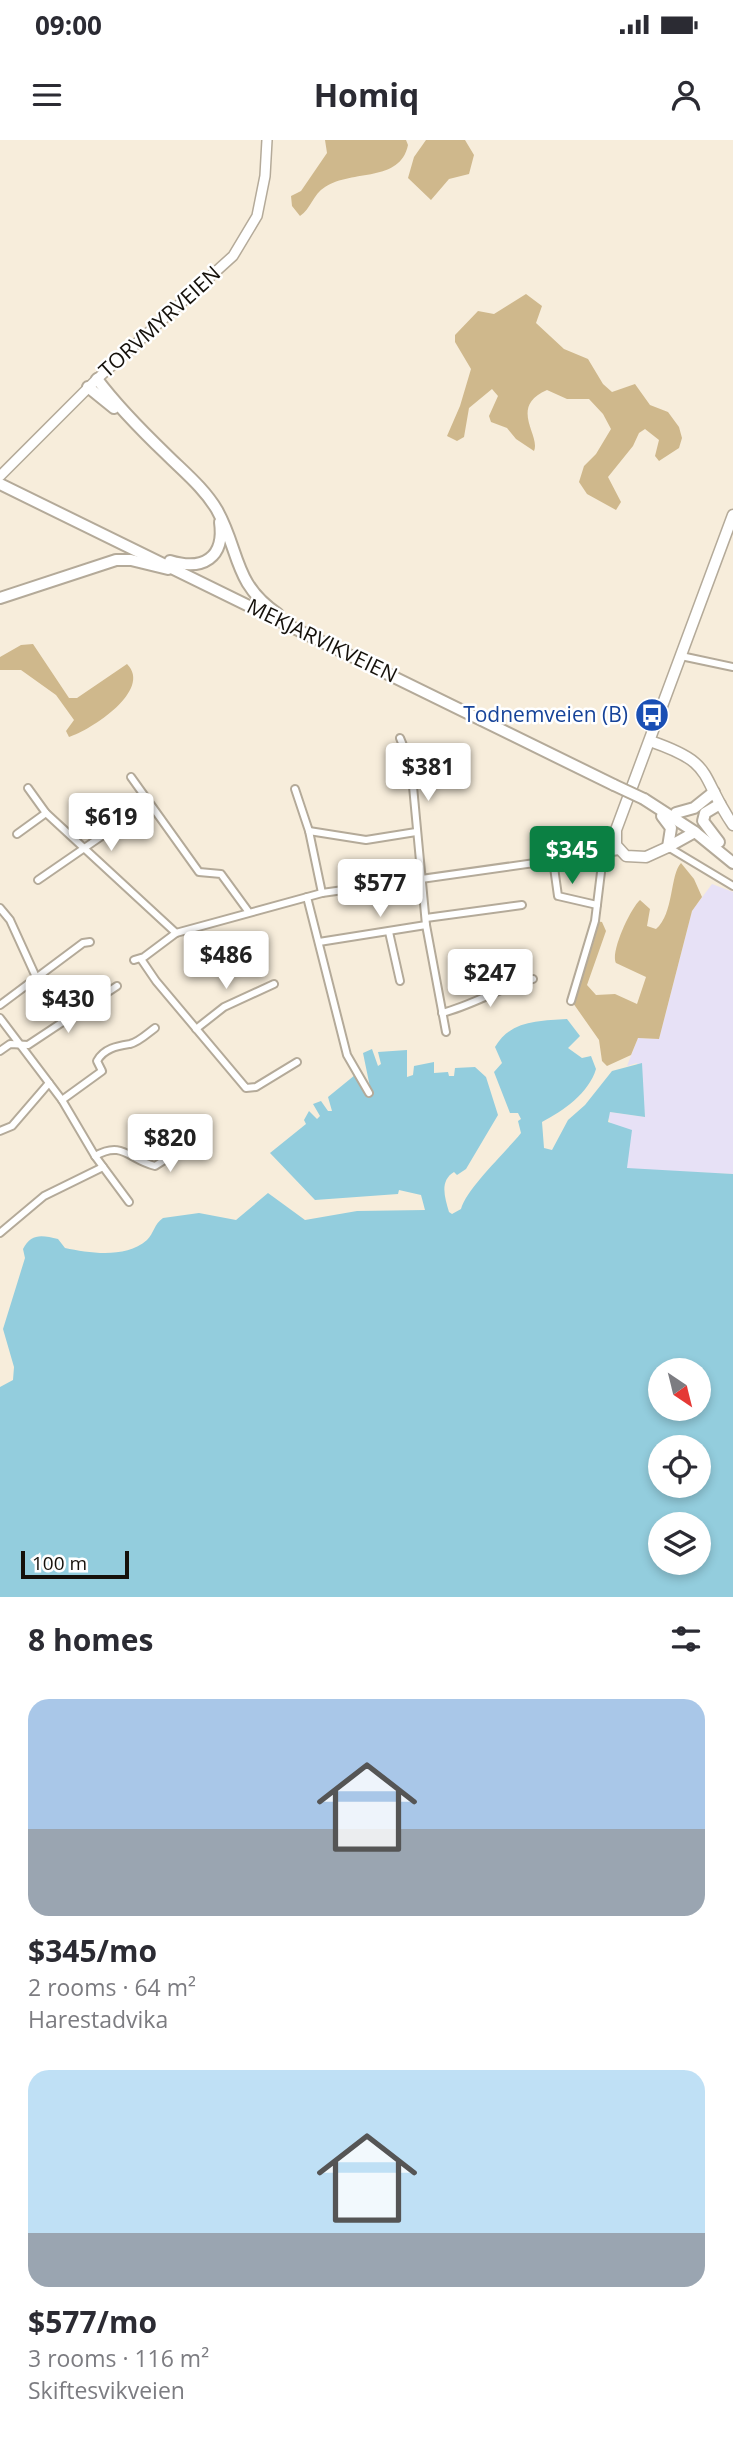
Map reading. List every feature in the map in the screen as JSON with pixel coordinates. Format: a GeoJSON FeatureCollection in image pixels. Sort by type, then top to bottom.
{"type":"FeatureCollection","features":[{"type":"Feature","properties":{"kind":"highway"},"geometry":{"type":"LineString","coordinates":[[97,379],[127,418]]}},
{"type":"Feature","properties":{"kind":"highway"},"geometry":{"type":"LineString","coordinates":[[88,387],[127,418],[201,488],[225,526],[236,565],[250,589],[264,604],[300,630]]}},
{"type":"Feature","properties":{"kind":"highway","name":"MEKJARVIKVEIEN"},"geometry":{"type":"LineString","coordinates":[[0,484],[614,785],[696,829]]}},
{"type":"Feature","properties":{"kind":"highway"},"geometry":{"type":"LineString","coordinates":[[153,559],[190,566],[210,559],[220,541],[216,509]]}},
{"type":"Feature","properties":{"kind":"highway"},"geometry":{"type":"LineString","coordinates":[[0,598],[116,560],[131,560],[157,568],[174,569]]}},
{"type":"Feature","properties":{"kind":"highway"},"geometry":{"type":"LineString","coordinates":[[676,813],[694,808],[714,792]]}},
{"type":"Feature","properties":{"kind":"highway"},"geometry":{"type":"LineString","coordinates":[[647,802],[670,822],[668,847]]}},
{"type":"Feature","properties":{"kind":"highway","name":"MEKJARVIKVEIEN"},"geometry":{"type":"LineString","coordinates":[[647,802],[676,813],[696,829]]}},
{"type":"Feature","properties":{"kind":"highway"},"geometry":{"type":"LineString","coordinates":[[720,804],[703,818],[705,825],[719,842],[733,854]]}},
{"type":"Feature","properties":{"kind":"highway"},"geometry":{"type":"LineString","coordinates":[[668,847],[696,829]]}},
{"type":"Feature","properties":{"kind":"highway"},"geometry":{"type":"LineString","coordinates":[[696,829],[719,842]]}},
{"type":"Feature","properties":{"kind":"highway"},"geometry":{"type":"LineString","coordinates":[[696,829],[733,863]]}},
{"type":"Feature","properties":{"kind":"main road","name":"TORVMYRVEIEN"},"geometry":{"type":"LineString","coordinates":[[0,476],[88,387],[219,270],[248,235],[257,216],[265,176],[267,140]]}},
{"type":"Feature","properties":{"kind":"main road"},"geometry":{"type":"LineString","coordinates":[[668,847],[640,858],[626,856],[617,848],[616,830],[733,515]]}},
{"type":"Feature","properties":{"kind":"main road"},"geometry":{"type":"LineString","coordinates":[[650,741],[691,757],[708,776],[733,825]]}},
{"type":"Feature","properties":{"kind":"street"},"geometry":{"type":"LineString","coordinates":[[681,656],[733,667]]}},
{"type":"Feature","properties":{"kind":"street"},"geometry":{"type":"LineString","coordinates":[[400,738],[411,765],[420,878],[446,1032]]}},
{"type":"Feature","properties":{"kind":"street"},"geometry":{"type":"LineString","coordinates":[[131,777],[199,872],[221,874],[248,911]]}},
{"type":"Feature","properties":{"kind":"street"},"geometry":{"type":"LineString","coordinates":[[28,788],[46,813],[86,847],[176,933]]}},
{"type":"Feature","properties":{"kind":"street"},"geometry":{"type":"LineString","coordinates":[[295,789],[309,831],[322,893]]}},
{"type":"Feature","properties":{"kind":"street"},"geometry":{"type":"LineString","coordinates":[[122,826],[151,807]]}},
{"type":"Feature","properties":{"kind":"street"},"geometry":{"type":"LineString","coordinates":[[17,834],[46,813]]}},
{"type":"Feature","properties":{"kind":"street"},"geometry":{"type":"LineString","coordinates":[[38,880],[112,829]]}},
{"type":"Feature","properties":{"kind":"street"},"geometry":{"type":"LineString","coordinates":[[309,831],[366,840],[416,832]]}},
{"type":"Feature","properties":{"kind":"street"},"geometry":{"type":"LineString","coordinates":[[668,847],[733,886]]}},
{"type":"Feature","properties":{"kind":"street"},"geometry":{"type":"LineString","coordinates":[[297,1062],[256,1087],[246,1088],[137,959],[176,933],[248,911],[322,893],[588,856],[617,848]]}},
{"type":"Feature","properties":{"kind":"street"},"geometry":{"type":"LineString","coordinates":[[553,860],[558,896],[597,905]]}},
{"type":"Feature","properties":{"kind":"street"},"geometry":{"type":"LineString","coordinates":[[571,1001],[597,905],[602,864]]}},
{"type":"Feature","properties":{"kind":"street"},"geometry":{"type":"LineString","coordinates":[[307,897],[347,1055],[369,1093]]}},
{"type":"Feature","properties":{"kind":"street"},"geometry":{"type":"LineString","coordinates":[[319,942],[338,937],[389,932],[426,922],[522,905]]}},
{"type":"Feature","properties":{"kind":"street"},"geometry":{"type":"LineString","coordinates":[[0,908],[10,920],[36,977]]}},
{"type":"Feature","properties":{"kind":"street"},"geometry":{"type":"LineString","coordinates":[[389,932],[400,981]]}},
{"type":"Feature","properties":{"kind":"street"},"geometry":{"type":"LineString","coordinates":[[0,1005],[83,943],[90,942]]}},
{"type":"Feature","properties":{"kind":"street"},"geometry":{"type":"LineString","coordinates":[[442,1013],[471,1004],[507,985],[533,979]]}},
{"type":"Feature","properties":{"kind":"street"},"geometry":{"type":"LineString","coordinates":[[196,1029],[224,1007],[274,984]]}},
{"type":"Feature","properties":{"kind":"street"},"geometry":{"type":"LineString","coordinates":[[0,1051],[10,1044],[28,1045],[117,986]]}},
{"type":"Feature","properties":{"kind":"street"},"geometry":{"type":"LineString","coordinates":[[0,1018],[62,1100],[95,1156],[129,1202]]}},
{"type":"Feature","properties":{"kind":"street"},"geometry":{"type":"LineString","coordinates":[[62,1100],[102,1071],[97,1061],[99,1057],[118,1044],[133,1043],[155,1028]]}},
{"type":"Feature","properties":{"kind":"street"},"geometry":{"type":"LineString","coordinates":[[0,1131],[12,1126],[49,1083]]}},
{"type":"Feature","properties":{"kind":"street"},"geometry":{"type":"LineString","coordinates":[[95,1156],[104,1150],[119,1149],[155,1166],[193,1142],[194,1137],[187,1127]]}},
{"type":"Feature","properties":{"kind":"street"},"geometry":{"type":"LineString","coordinates":[[0,1233],[44,1196],[103,1167]]}},
{"type":"Feature","properties":{"kind":"shaded area"},"geometry":{"type":"Polygon","coordinates":[[[325,140],[406,140],[408,145],[396,165],[325,187],[300,216],[292,206],[291,196],[301,191],[327,153],[325,140]]]}},
{"type":"Feature","properties":{"kind":"shaded area"},"geometry":{"type":"Polygon","coordinates":[[[426,140],[465,140],[474,155],[469,174],[449,179],[431,200],[408,178],[414,157],[426,140]]]}},
{"type":"Feature","properties":{"kind":"shaded area"},"geometry":{"type":"Polygon","coordinates":[[[526,294],[542,306],[536,323],[564,349],[588,359],[603,384],[612,392],[635,384],[650,405],[668,412],[679,427],[682,438],[679,448],[659,461],[655,456],[659,440],[645,429],[639,433],[633,446],[608,477],[621,502],[616,510],[587,494],[579,482],[584,466],[596,454],[611,429],[603,414],[589,399],[567,399],[547,390],[536,397],[530,404],[528,413],[534,437],[534,451],[516,439],[507,428],[491,422],[489,416],[498,396],[492,389],[469,408],[464,437],[457,441],[447,436],[460,406],[471,369],[455,342],[455,335],[478,311],[494,314],[526,294]]]}},
{"type":"Feature","properties":{"kind":"shaded area"},"geometry":{"type":"Polygon","coordinates":[[[33,644],[69,698],[77,698],[127,664],[133,674],[132,685],[126,697],[104,718],[69,737],[66,731],[74,720],[56,695],[21,670],[0,670],[0,657],[21,645],[33,644]]]}},
{"type":"Feature","properties":{"kind":"shaded area"},"geometry":{"type":"Polygon","coordinates":[[[681,863],[694,879],[702,897],[692,911],[659,1039],[638,1038],[631,1055],[607,1066],[602,1061],[599,1040],[573,1003],[594,940],[596,921],[602,922],[606,931],[587,985],[596,995],[615,994],[637,1004],[646,977],[616,963],[618,941],[631,912],[640,900],[650,909],[647,926],[656,929],[662,922],[681,863]]]}},
{"type":"Feature","properties":{"kind":"shaded area"},"geometry":{"type":"Polygon","coordinates":[[[712,884],[733,892],[733,1174],[627,1169],[608,1116],[610,1112],[645,1117],[637,1063],[627,1066],[638,1038],[659,1039],[692,911],[712,884]]]}},
{"type":"Feature","properties":{"kind":"water"},"geometry":{"type":"Polygon","coordinates":[[[567,1019],[580,1036],[568,1048],[582,1058],[591,1056],[596,1069],[588,1086],[581,1093],[566,1107],[542,1122],[544,1148],[552,1150],[568,1120],[585,1105],[612,1071],[642,1063],[645,1117],[610,1112],[608,1122],[632,1130],[627,1168],[733,1174],[733,1597],[0,1597],[0,1387],[13,1380],[14,1367],[3,1329],[25,1258],[23,1249],[26,1244],[38,1236],[58,1239],[65,1248],[96,1253],[128,1250],[147,1240],[163,1218],[199,1213],[236,1220],[268,1193],[305,1220],[357,1211],[425,1210],[421,1195],[399,1190],[398,1194],[315,1200],[270,1153],[306,1124],[304,1120],[309,1111],[317,1119],[320,1116],[313,1104],[321,1101],[328,1111],[332,1111],[328,1097],[355,1075],[365,1094],[371,1092],[363,1053],[372,1049],[378,1066],[381,1064],[378,1052],[407,1050],[407,1077],[413,1075],[414,1066],[434,1062],[434,1073],[448,1072],[449,1076],[454,1076],[455,1068],[475,1067],[486,1077],[498,1115],[466,1169],[457,1175],[454,1172],[446,1180],[445,1196],[452,1214],[461,1209],[478,1181],[521,1133],[518,1121],[521,1119],[518,1113],[510,1113],[494,1072],[502,1063],[495,1047],[517,1027],[567,1019]]]}},
{"type":"Feature","properties":{"kind":"place","name":"Todnemveien (B)"},"geometry":{"type":"Point","coordinates":[652,715]}}]}
